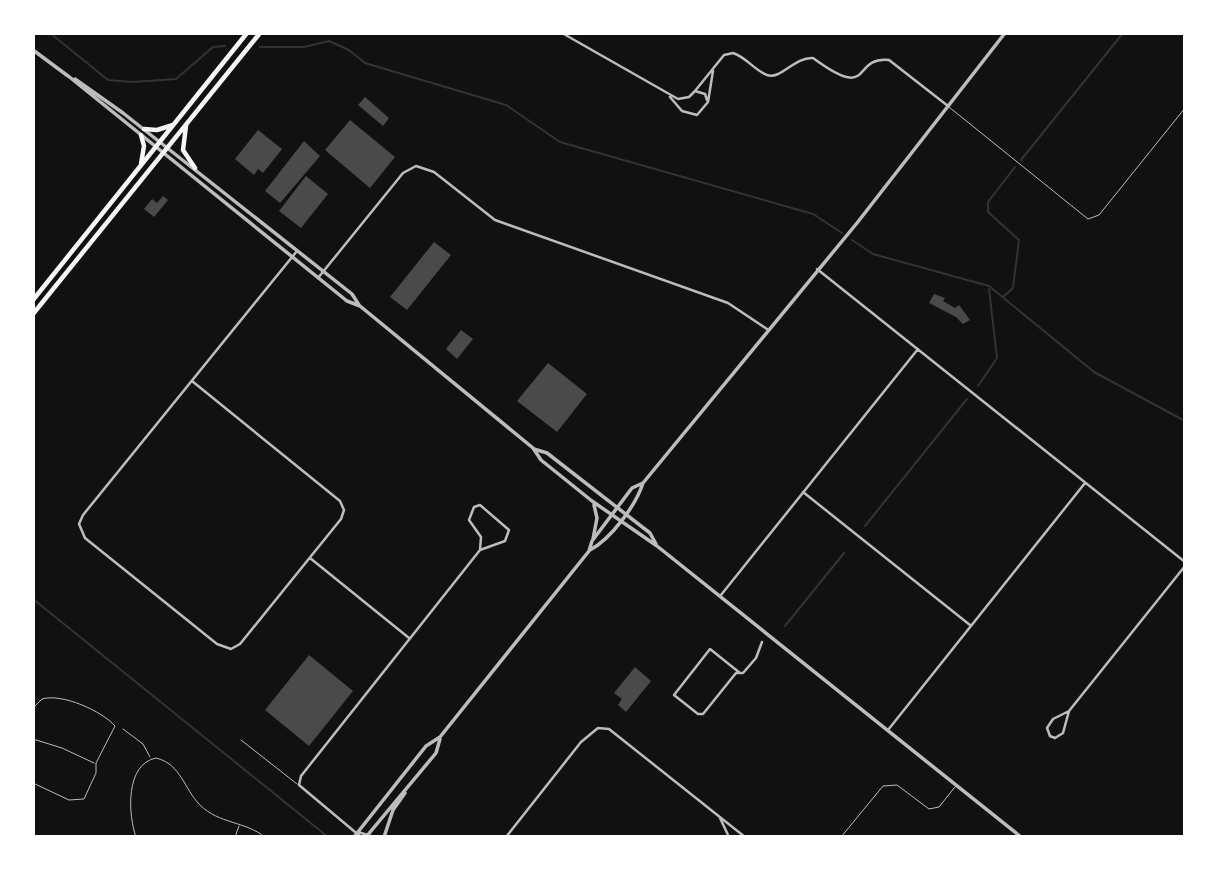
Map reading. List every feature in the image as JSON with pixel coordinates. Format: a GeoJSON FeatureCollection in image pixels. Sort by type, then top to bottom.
{"type":"FeatureCollection","features":[{"type":"Feature","properties":{"kind":"highway"},"geometry":{"type":"LineString","coordinates":[[33,300],[247,33]]}},
{"type":"Feature","properties":{"kind":"highway"},"geometry":{"type":"LineString","coordinates":[[33,314],[260,33]]}},
{"type":"Feature","properties":{"kind":"highway"},"geometry":{"type":"LineString","coordinates":[[188,122],[183,150],[195,168]]}},
{"type":"Feature","properties":{"kind":"highway"},"geometry":{"type":"LineString","coordinates":[[144,129],[157,131],[174,124]]}},
{"type":"Feature","properties":{"kind":"highway"},"geometry":{"type":"LineString","coordinates":[[141,135],[144,146],[141,165]]}},
{"type":"Feature","properties":{"kind":"street"},"geometry":{"type":"LineString","coordinates":[[562,33],[678,99],[689,97],[724,55],[740,56],[772,76],[802,57],[813,58],[837,75],[849,79],[857,78],[878,61],[889,60],[947,106]]}},
{"type":"Feature","properties":{"kind":"street"},"geometry":{"type":"LineString","coordinates":[[354,837],[426,746],[440,737],[589,551],[599,545],[619,521],[639,494],[643,483],[1005,33]]}},
{"type":"Feature","properties":{"kind":"street"},"geometry":{"type":"LineString","coordinates":[[33,50],[347,301],[360,306]]}},
{"type":"Feature","properties":{"kind":"street"},"geometry":{"type":"LineString","coordinates":[[667,94],[682,111],[697,116],[708,102],[714,68]]}},
{"type":"Feature","properties":{"kind":"street"},"geometry":{"type":"LineString","coordinates":[[67,75],[90,88],[195,168],[352,295],[360,306],[533,448],[541,460],[612,516],[657,546],[1021,837]]}},
{"type":"Feature","properties":{"kind":"street"},"geometry":{"type":"LineString","coordinates":[[695,91],[705,93],[708,102]]}},
{"type":"Feature","properties":{"kind":"street"},"geometry":{"type":"LineString","coordinates":[[318,278],[403,173],[411,167],[422,166],[434,172],[495,220],[734,305],[767,329]]}},
{"type":"Feature","properties":{"kind":"street"},"geometry":{"type":"LineString","coordinates":[[192,381],[342,503],[342,517],[240,644],[231,649],[217,644],[85,538],[80,529],[83,515],[297,251]]}},
{"type":"Feature","properties":{"kind":"street"},"geometry":{"type":"LineString","coordinates":[[817,269],[1185,564],[1069,711],[1050,722],[1047,728],[1050,736],[1055,738],[1063,733],[1069,711]]}},
{"type":"Feature","properties":{"kind":"street"},"geometry":{"type":"LineString","coordinates":[[720,596],[918,349]]}},
{"type":"Feature","properties":{"kind":"street"},"geometry":{"type":"LineString","coordinates":[[533,448],[547,453],[650,533],[657,546]]}},
{"type":"Feature","properties":{"kind":"street"},"geometry":{"type":"LineString","coordinates":[[888,730],[1086,482]]}},
{"type":"Feature","properties":{"kind":"street"},"geometry":{"type":"LineString","coordinates":[[592,541],[632,488],[643,483]]}},
{"type":"Feature","properties":{"kind":"street"},"geometry":{"type":"LineString","coordinates":[[803,492],[971,626]]}},
{"type":"Feature","properties":{"kind":"street"},"geometry":{"type":"LineString","coordinates":[[589,551],[597,518],[592,501]]}},
{"type":"Feature","properties":{"kind":"street"},"geometry":{"type":"LineString","coordinates":[[374,837],[358,832],[299,785],[301,776],[480,550],[505,541],[509,530],[480,505],[474,507],[469,520],[481,537],[480,550]]}},
{"type":"Feature","properties":{"kind":"street"},"geometry":{"type":"LineString","coordinates":[[310,558],[409,638]]}},
{"type":"Feature","properties":{"kind":"street"},"geometry":{"type":"LineString","coordinates":[[740,673],[710,649],[674,695],[698,714],[703,714],[736,673],[740,673],[756,658],[762,642]]}},
{"type":"Feature","properties":{"kind":"street"},"geometry":{"type":"LineString","coordinates":[[506,837],[580,742],[598,728],[609,730],[744,837]]}},
{"type":"Feature","properties":{"kind":"street"},"geometry":{"type":"LineString","coordinates":[[365,836],[436,752],[440,737]]}},
{"type":"Feature","properties":{"kind":"street"},"geometry":{"type":"LineString","coordinates":[[384,837],[393,810],[413,779]]}},
{"type":"Feature","properties":{"kind":"street"},"geometry":{"type":"LineString","coordinates":[[718,816],[726,826],[729,837]]}},
{"type":"Feature","properties":{"kind":"street"},"geometry":{"type":"LineString","coordinates":[[358,832],[365,836]]}},
{"type":"Feature","properties":{"kind":"lane"},"geometry":{"type":"LineString","coordinates":[[947,106],[1088,219],[1099,215],[1185,108]]}},
{"type":"Feature","properties":{"kind":"lane"},"geometry":{"type":"LineString","coordinates":[[33,708],[42,698],[53,697],[81,706],[113,723],[115,730],[96,763],[88,795],[80,801],[69,800],[33,783]]}},
{"type":"Feature","properties":{"kind":"lane"},"geometry":{"type":"LineString","coordinates":[[123,729],[143,744],[150,759]]}},
{"type":"Feature","properties":{"kind":"lane"},"geometry":{"type":"LineString","coordinates":[[33,739],[96,763]]}},
{"type":"Feature","properties":{"kind":"lane"},"geometry":{"type":"LineString","coordinates":[[242,740],[299,785]]}},
{"type":"Feature","properties":{"kind":"lane"},"geometry":{"type":"LineString","coordinates":[[150,759],[162,759],[172,765],[192,796],[211,814],[265,837]]}},
{"type":"Feature","properties":{"kind":"lane"},"geometry":{"type":"LineString","coordinates":[[136,837],[130,815],[130,802],[137,777],[150,759]]}},
{"type":"Feature","properties":{"kind":"lane"},"geometry":{"type":"LineString","coordinates":[[841,837],[883,786],[897,785],[929,809],[939,807],[957,786]]}},
{"type":"Feature","properties":{"kind":"lane"},"geometry":{"type":"LineString","coordinates":[[235,837],[240,825]]}},
{"type":"Feature","properties":{"kind":"building"},"geometry":{"type":"Polygon","coordinates":[[[365,97],[389,118],[383,126],[358,105],[365,97]]]}},
{"type":"Feature","properties":{"kind":"building"},"geometry":{"type":"Polygon","coordinates":[[[350,120],[395,157],[370,188],[325,150],[350,120]]]}},
{"type":"Feature","properties":{"kind":"building"},"geometry":{"type":"Polygon","coordinates":[[[258,130],[282,149],[263,173],[258,169],[254,175],[235,159],[258,130]]]}},
{"type":"Feature","properties":{"kind":"building"},"geometry":{"type":"Polygon","coordinates":[[[304,141],[320,156],[280,203],[265,191],[304,141]]]}},
{"type":"Feature","properties":{"kind":"building"},"geometry":{"type":"Polygon","coordinates":[[[306,176],[328,194],[301,228],[279,211],[306,176]]]}},
{"type":"Feature","properties":{"kind":"building"},"geometry":{"type":"Polygon","coordinates":[[[163,196],[168,200],[154,217],[144,209],[152,199],[157,203],[163,196]]]}},
{"type":"Feature","properties":{"kind":"building"},"geometry":{"type":"Polygon","coordinates":[[[434,242],[451,255],[407,310],[390,297],[434,242]]]}},
{"type":"Feature","properties":{"kind":"building"},"geometry":{"type":"Polygon","coordinates":[[[934,294],[945,298],[943,301],[955,308],[959,305],[970,320],[963,324],[956,317],[929,303],[934,294]]]}},
{"type":"Feature","properties":{"kind":"building"},"geometry":{"type":"Polygon","coordinates":[[[461,330],[473,339],[457,359],[446,349],[461,330]]]}},
{"type":"Feature","properties":{"kind":"building"},"geometry":{"type":"Polygon","coordinates":[[[548,363],[587,394],[557,432],[517,401],[548,363]]]}},
{"type":"Feature","properties":{"kind":"building"},"geometry":{"type":"Polygon","coordinates":[[[309,655],[353,691],[309,746],[265,710],[309,655]]]}},
{"type":"Feature","properties":{"kind":"building"},"geometry":{"type":"Polygon","coordinates":[[[635,667],[651,681],[626,712],[618,705],[622,699],[614,693],[635,667]]]}},
{"type":"Feature","properties":{"kind":"waterway"},"geometry":{"type":"LineString","coordinates":[[50,33],[108,80],[132,82],[176,79],[213,47],[225,46]]}},
{"type":"Feature","properties":{"kind":"waterway"},"geometry":{"type":"LineString","coordinates":[[1021,160],[1123,33]]}},
{"type":"Feature","properties":{"kind":"waterway"},"geometry":{"type":"LineString","coordinates":[[260,47],[304,47],[329,41],[349,50],[365,63],[506,105],[560,142],[813,214],[842,233]]}},
{"type":"Feature","properties":{"kind":"waterway"},"geometry":{"type":"LineString","coordinates":[[1003,297],[1013,288],[1019,240],[988,212],[988,202],[1015,167]]}},
{"type":"Feature","properties":{"kind":"waterway"},"geometry":{"type":"LineString","coordinates":[[852,240],[873,254],[989,286],[1094,372],[1185,421]]}},
{"type":"Feature","properties":{"kind":"waterway"},"geometry":{"type":"LineString","coordinates":[[978,386],[997,358],[989,289]]}},
{"type":"Feature","properties":{"kind":"waterway"},"geometry":{"type":"LineString","coordinates":[[865,526],[967,399]]}},
{"type":"Feature","properties":{"kind":"waterway"},"geometry":{"type":"LineString","coordinates":[[785,626],[844,553]]}},
{"type":"Feature","properties":{"kind":"waterway"},"geometry":{"type":"LineString","coordinates":[[33,599],[328,837]]}}]}
